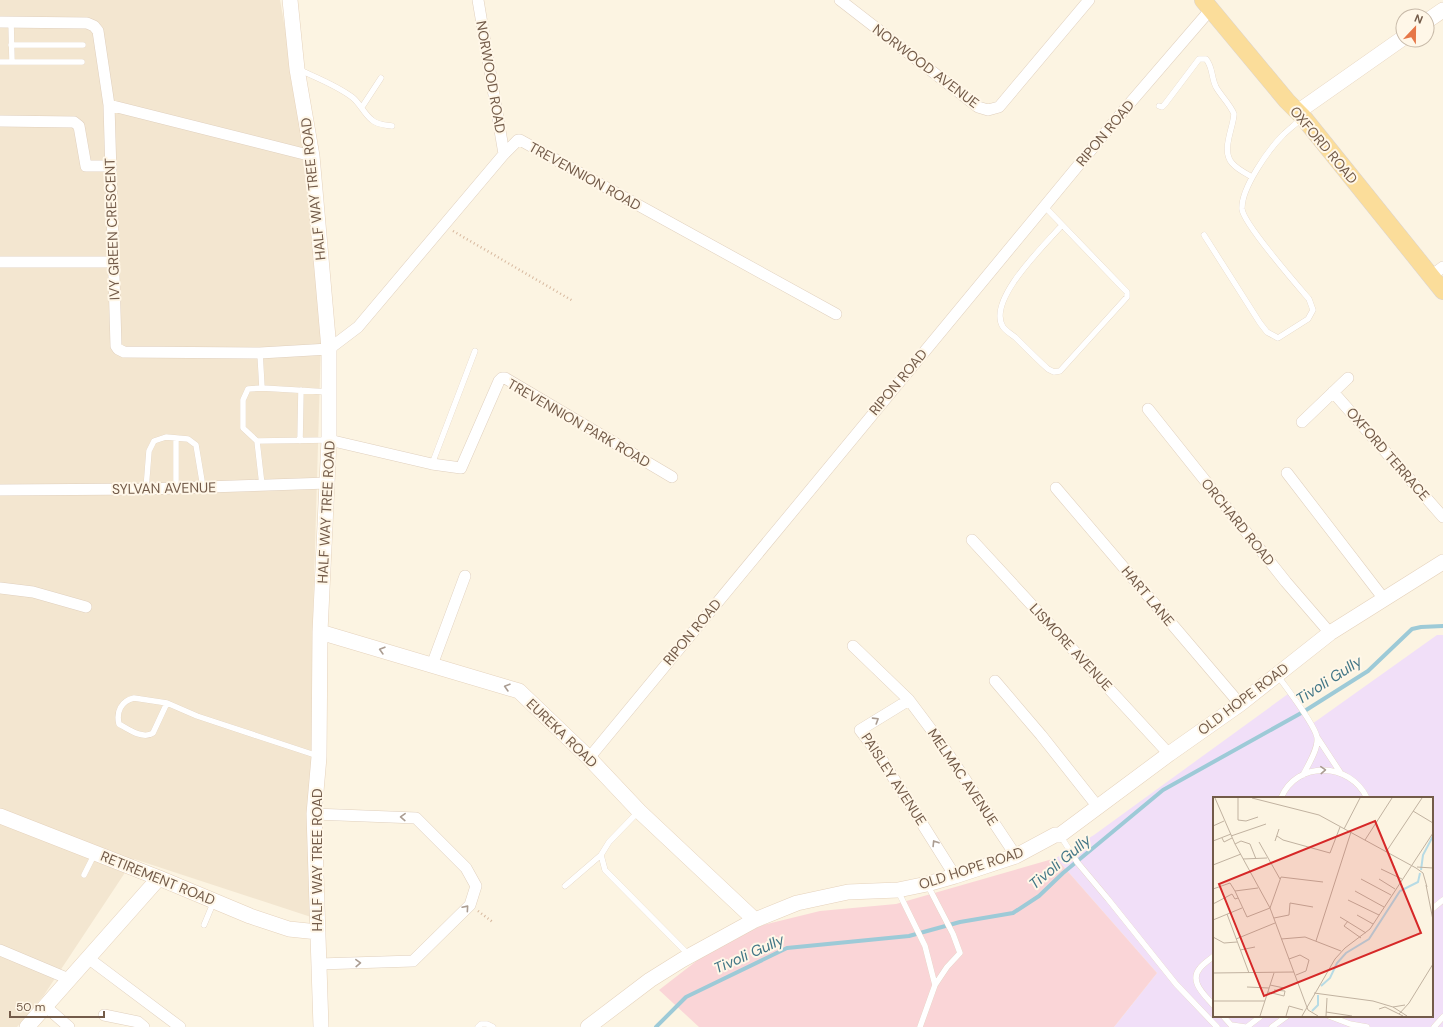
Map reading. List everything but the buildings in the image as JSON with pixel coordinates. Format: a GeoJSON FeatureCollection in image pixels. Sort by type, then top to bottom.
{"type":"FeatureCollection","features":[{"type":"Feature","properties":{"kind":"main road","name":"HALF WAY TREE ROAD"},"geometry":{"type":"LineString","coordinates":[[290,0],[297,69],[312,156],[329,349],[330,392],[328,483],[320,632],[319,757],[314,814],[321,1027]]}},
{"type":"Feature","properties":{"kind":"main road","name":"OXFORD ROAD"},"geometry":{"type":"LineString","coordinates":[[1207,5],[1287,101],[1301,114],[1437,272],[1443,291]]}},
{"type":"Feature","properties":{"kind":"main road"},"geometry":{"type":"LineString","coordinates":[[1301,114],[1395,44]]}},
{"type":"Feature","properties":{"kind":"main road","name":"OLD HOPE ROAD"},"geometry":{"type":"LineString","coordinates":[[588,1027],[650,980],[689,956],[755,920],[797,903],[848,892],[898,890],[927,884],[1016,856],[1055,835],[1060,835],[1169,754],[1240,704],[1330,633],[1443,562]]}},
{"type":"Feature","properties":{"kind":"main road","name":"EUREKA ROAD"},"geometry":{"type":"LineString","coordinates":[[320,632],[519,692],[589,758],[640,811],[755,920]]}},
{"type":"Feature","properties":{"kind":"main road","name":"RETIREMENT ROAD"},"geometry":{"type":"LineString","coordinates":[[0,816],[159,878],[250,916],[289,929],[318,932]]}},
{"type":"Feature","properties":{"kind":"main road"},"geometry":{"type":"LineString","coordinates":[[27,1027],[159,878]]}},
{"type":"Feature","properties":{"kind":"street","name":"NORWOOD ROAD"},"geometry":{"type":"LineString","coordinates":[[478,0],[504,154]]}},
{"type":"Feature","properties":{"kind":"street","name":"NORWOOD AVENUE"},"geometry":{"type":"LineString","coordinates":[[840,0],[978,106],[988,110],[998,107],[1089,0]]}},
{"type":"Feature","properties":{"kind":"street","name":"RIPON ROAD"},"geometry":{"type":"LineString","coordinates":[[589,758],[1124,110],[1207,5]]}},
{"type":"Feature","properties":{"kind":"street","name":"IVY GREEN CRESCENT"},"geometry":{"type":"LineString","coordinates":[[5,22],[87,23],[94,26],[98,31],[109,104],[116,346],[118,350],[124,352],[260,353],[329,349]]}},
{"type":"Feature","properties":{"kind":"street"},"geometry":{"type":"LineString","coordinates":[[109,104],[312,156]]}},
{"type":"Feature","properties":{"kind":"street"},"geometry":{"type":"LineString","coordinates":[[0,121],[74,122],[79,126],[86,166],[111,166]]}},
{"type":"Feature","properties":{"kind":"street","name":"TREVENNION ROAD"},"geometry":{"type":"LineString","coordinates":[[329,349],[358,327],[504,154],[516,141],[520,140],[836,314]]}},
{"type":"Feature","properties":{"kind":"street"},"geometry":{"type":"LineString","coordinates":[[0,262],[113,262]]}},
{"type":"Feature","properties":{"kind":"street","name":"TREVENNION PARK ROAD"},"geometry":{"type":"LineString","coordinates":[[329,440],[432,464],[461,468],[499,381],[505,378],[672,477]]}},
{"type":"Feature","properties":{"kind":"street"},"geometry":{"type":"LineString","coordinates":[[1302,422],[1348,378]]}},
{"type":"Feature","properties":{"kind":"street","name":"OXFORD TERRACE"},"geometry":{"type":"LineString","coordinates":[[1333,392],[1443,517]]}},
{"type":"Feature","properties":{"kind":"street","name":"ORCHARD ROAD"},"geometry":{"type":"LineString","coordinates":[[1148,409],[1286,582],[1330,633]]}},
{"type":"Feature","properties":{"kind":"street"},"geometry":{"type":"LineString","coordinates":[[1287,473],[1384,599]]}},
{"type":"Feature","properties":{"kind":"street","name":"SYLVAN AVENUE"},"geometry":{"type":"LineString","coordinates":[[0,490],[146,489],[328,483]]}},
{"type":"Feature","properties":{"kind":"street","name":"HART LANE"},"geometry":{"type":"LineString","coordinates":[[1056,488],[1240,704]]}},
{"type":"Feature","properties":{"kind":"street","name":"LISMORE AVENUE"},"geometry":{"type":"LineString","coordinates":[[972,540],[1169,754]]}},
{"type":"Feature","properties":{"kind":"street"},"geometry":{"type":"LineString","coordinates":[[432,665],[465,576]]}},
{"type":"Feature","properties":{"kind":"street"},"geometry":{"type":"LineString","coordinates":[[0,588],[33,592],[86,606]]}},
{"type":"Feature","properties":{"kind":"street","name":"MELMAC AVENUE"},"geometry":{"type":"LineString","coordinates":[[853,646],[909,700],[939,740],[1016,856]]}},
{"type":"Feature","properties":{"kind":"street"},"geometry":{"type":"LineString","coordinates":[[995,681],[1041,735],[1098,807]]}},
{"type":"Feature","properties":{"kind":"street","name":"PAISLEY AVENUE"},"geometry":{"type":"LineString","coordinates":[[909,700],[860,730],[879,755],[955,876]]}},
{"type":"Feature","properties":{"kind":"street"},"geometry":{"type":"LineString","coordinates":[[314,814],[416,818],[466,868],[476,886],[470,905],[413,961],[319,964]]}},
{"type":"Feature","properties":{"kind":"street"},"geometry":{"type":"LineString","coordinates":[[0,950],[69,979]]}},
{"type":"Feature","properties":{"kind":"street"},"geometry":{"type":"LineString","coordinates":[[88,958],[180,1027]]}},
{"type":"Feature","properties":{"kind":"street"},"geometry":{"type":"LineString","coordinates":[[45,1006],[69,1027]]}},
{"type":"Feature","properties":{"kind":"street"},"geometry":{"type":"LineString","coordinates":[[104,1015],[138,1022],[144,1027]]}},
{"type":"Feature","properties":{"kind":"lane"},"geometry":{"type":"LineString","coordinates":[[5,22],[11,45],[12,61]]}},
{"type":"Feature","properties":{"kind":"lane"},"geometry":{"type":"LineString","coordinates":[[11,45],[83,45]]}},
{"type":"Feature","properties":{"kind":"lane"},"geometry":{"type":"LineString","coordinates":[[1159,106],[1162,107],[1165,104],[1199,59],[1206,59],[1211,66],[1214,84],[1234,114],[1228,152],[1231,162],[1239,170],[1252,178]]}},
{"type":"Feature","properties":{"kind":"lane"},"geometry":{"type":"LineString","coordinates":[[0,62],[82,62]]}},
{"type":"Feature","properties":{"kind":"lane"},"geometry":{"type":"LineString","coordinates":[[297,69],[332,85],[352,97],[372,120],[392,126]]}},
{"type":"Feature","properties":{"kind":"lane"},"geometry":{"type":"LineString","coordinates":[[362,107],[381,78]]}},
{"type":"Feature","properties":{"kind":"lane"},"geometry":{"type":"LineString","coordinates":[[1204,235],[1267,332],[1278,338],[1308,318],[1313,310],[1309,299],[1252,228],[1242,209],[1246,192],[1260,165],[1301,114]]}},
{"type":"Feature","properties":{"kind":"lane"},"geometry":{"type":"LineString","coordinates":[[1044,206],[1127,292],[1127,297],[1060,371],[1054,372],[1048,369],[1003,327],[1000,316],[1002,303],[1020,272],[1062,225]]}},
{"type":"Feature","properties":{"kind":"lane"},"geometry":{"type":"LineString","coordinates":[[432,464],[475,351]]}},
{"type":"Feature","properties":{"kind":"lane"},"geometry":{"type":"LineString","coordinates":[[260,353],[262,388]]}},
{"type":"Feature","properties":{"kind":"lane"},"geometry":{"type":"LineString","coordinates":[[262,485],[257,441],[243,428],[243,400],[248,389],[262,388],[330,392]]}},
{"type":"Feature","properties":{"kind":"lane"},"geometry":{"type":"LineString","coordinates":[[300,441],[301,390]]}},
{"type":"Feature","properties":{"kind":"lane"},"geometry":{"type":"LineString","coordinates":[[146,489],[149,451],[154,441],[166,437],[188,438],[196,445],[203,487]]}},
{"type":"Feature","properties":{"kind":"lane"},"geometry":{"type":"LineString","coordinates":[[176,438],[176,488]]}},
{"type":"Feature","properties":{"kind":"lane"},"geometry":{"type":"LineString","coordinates":[[257,441],[329,440]]}},
{"type":"Feature","properties":{"kind":"lane"},"geometry":{"type":"LineString","coordinates":[[1277,674],[1309,720],[1317,737],[1340,772]]}},
{"type":"Feature","properties":{"kind":"lane"},"geometry":{"type":"LineString","coordinates":[[166,703],[153,733],[150,735],[142,736],[119,724],[118,712],[123,704],[130,699],[134,698],[166,703],[197,716],[319,757]]}},
{"type":"Feature","properties":{"kind":"lane"},"geometry":{"type":"LineString","coordinates":[[1282,797],[1289,786],[1303,774],[1314,752],[1317,737]]}},
{"type":"Feature","properties":{"kind":"lane"},"geometry":{"type":"LineString","coordinates":[[1303,774],[1321,770],[1340,772],[1356,782],[1366,797]]}},
{"type":"Feature","properties":{"kind":"lane"},"geometry":{"type":"LineString","coordinates":[[565,886],[601,855],[609,842],[640,811]]}},
{"type":"Feature","properties":{"kind":"lane"},"geometry":{"type":"LineString","coordinates":[[1060,835],[1077,862],[1176,984],[1217,1027]]}},
{"type":"Feature","properties":{"kind":"lane"},"geometry":{"type":"LineString","coordinates":[[84,875],[95,853]]}},
{"type":"Feature","properties":{"kind":"lane"},"geometry":{"type":"LineString","coordinates":[[601,855],[605,870],[689,956]]}},
{"type":"Feature","properties":{"kind":"lane"},"geometry":{"type":"LineString","coordinates":[[920,1027],[935,985],[947,967],[960,953],[953,934],[927,884]]}},
{"type":"Feature","properties":{"kind":"lane"},"geometry":{"type":"LineString","coordinates":[[898,890],[924,946],[935,985]]}},
{"type":"Feature","properties":{"kind":"lane"},"geometry":{"type":"LineString","coordinates":[[1433,907],[1443,900]]}},
{"type":"Feature","properties":{"kind":"lane"},"geometry":{"type":"LineString","coordinates":[[204,925],[214,901]]}},
{"type":"Feature","properties":{"kind":"lane"},"geometry":{"type":"LineString","coordinates":[[1213,957],[1199,969],[1196,979],[1197,987],[1213,1005]]}},
{"type":"Feature","properties":{"kind":"lane"},"geometry":{"type":"LineString","coordinates":[[1224,1017],[1232,1025],[1246,1027],[1260,1017]]}},
{"type":"Feature","properties":{"kind":"lane"},"geometry":{"type":"LineString","coordinates":[[1272,1027],[1286,1017]]}},
{"type":"Feature","properties":{"kind":"lane"},"geometry":{"type":"LineString","coordinates":[[1332,1017],[1350,1024],[1367,1027]]}},
{"type":"Feature","properties":{"kind":"lane"},"geometry":{"type":"LineString","coordinates":[[1434,1027],[1443,1017]]}},
{"type":"Feature","properties":{"kind":"lane"},"geometry":{"type":"LineString","coordinates":[[478,1027],[481,1024],[487,1024],[492,1027]]}},
{"type":"Feature","properties":{"kind":"path"},"geometry":{"type":"LineString","coordinates":[[444,225],[573,301]]}},
{"type":"Feature","properties":{"kind":"path"},"geometry":{"type":"LineString","coordinates":[[470,905],[494,923]]}},
{"type":"Feature","properties":{"kind":"shaded area"},"geometry":{"type":"Polygon","coordinates":[[[0,0],[280,0],[306,147],[321,342],[312,652],[311,917],[134,859],[44,995],[17,1027],[0,1027],[0,0]]]}},
{"type":"Feature","properties":{"kind":"shaded area"},"geometry":{"type":"Polygon","coordinates":[[[1437,635],[1443,635],[1443,1027],[1114,1027],[1157,973],[1056,858],[1094,835],[1288,694],[1312,724],[1437,635]]]}},
{"type":"Feature","properties":{"kind":"shaded area"},"geometry":{"type":"Polygon","coordinates":[[[1056,858],[1157,973],[1114,1027],[699,1027],[659,990],[712,949],[763,925],[820,911],[896,904],[1056,858]]]}},
{"type":"Feature","properties":{"kind":"waterway","name":"Tivoli Gully"},"geometry":{"type":"LineString","coordinates":[[656,1027],[686,997],[787,948],[909,936],[960,922],[1013,913],[1039,896],[1063,873],[1163,790],[1303,712],[1368,671],[1412,629],[1443,626]]}}]}
